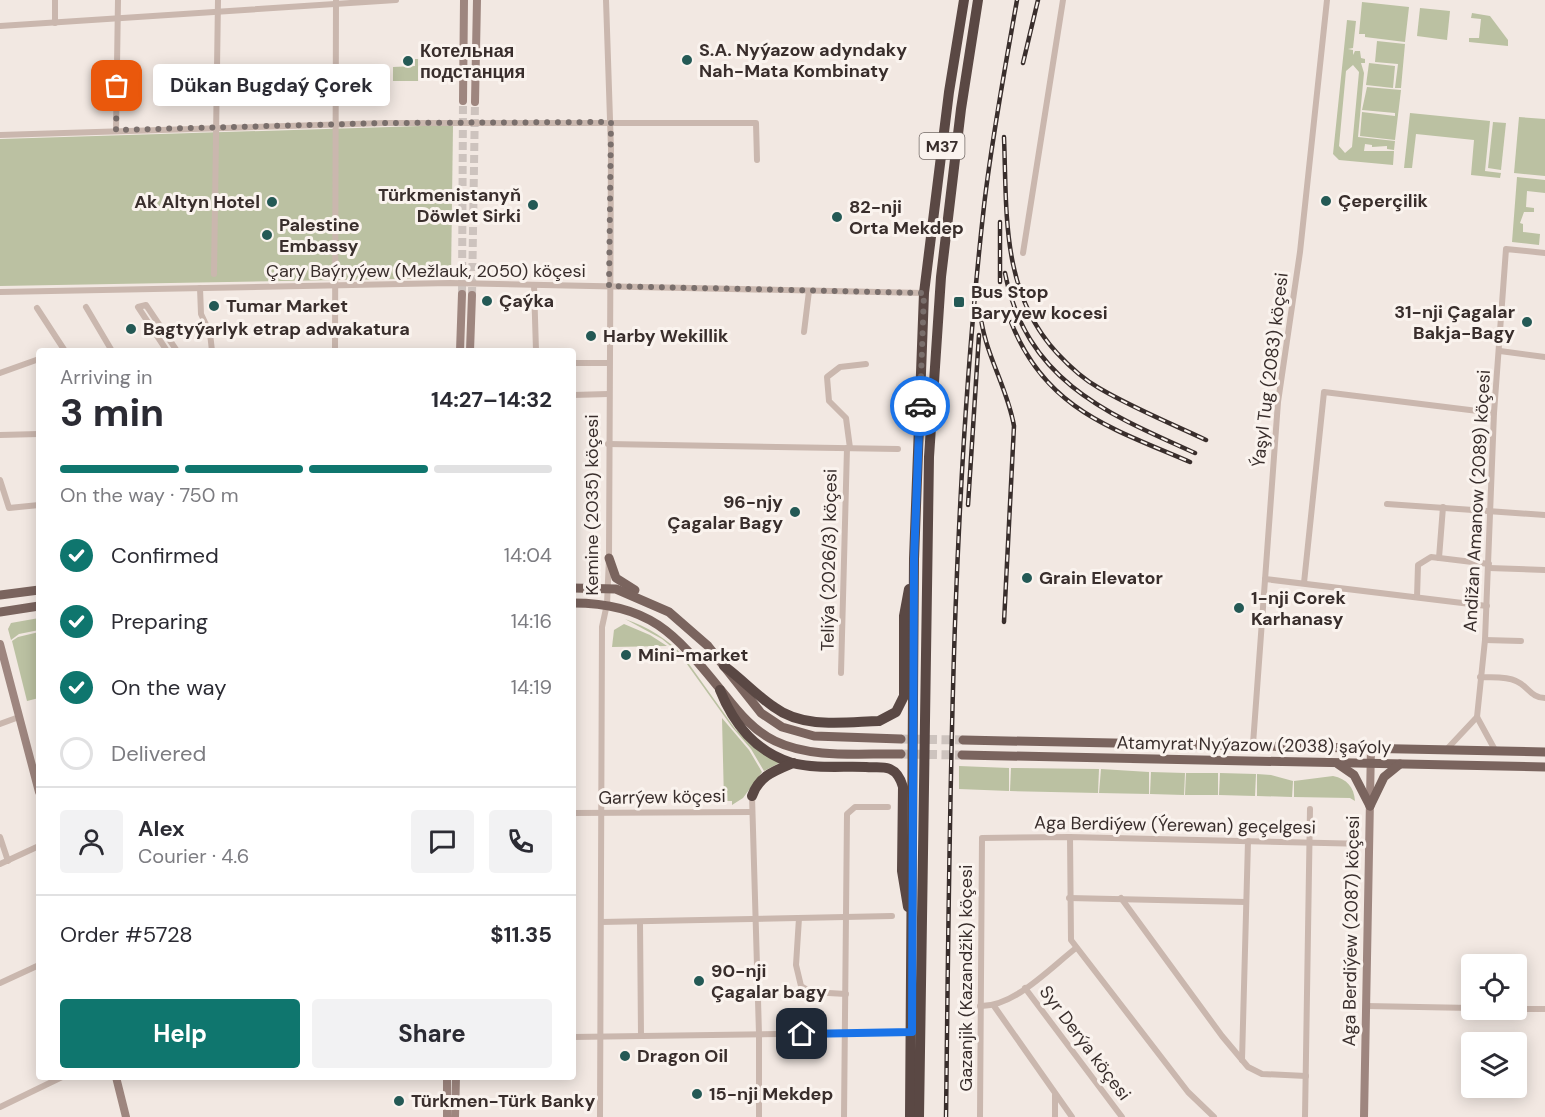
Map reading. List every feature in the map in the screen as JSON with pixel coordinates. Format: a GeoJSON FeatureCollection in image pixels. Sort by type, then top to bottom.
{"type":"FeatureCollection","features":[{"type":"Feature","properties":{"kind":"highway","name":"M37"},"geometry":{"type":"LineString","coordinates":[[910,1117],[914,559],[924,293],[949,92],[964,0]]}},
{"type":"Feature","properties":{"kind":"highway","name":"M37"},"geometry":{"type":"LineString","coordinates":[[919,1117],[929,457],[941,277],[961,109],[978,0]]}},
{"type":"Feature","properties":{"kind":"highway"},"geometry":{"type":"LineString","coordinates":[[724,666],[748,682],[773,707],[802,720],[879,722],[889,718],[899,708],[904,696],[904,616],[914,559]]}},
{"type":"Feature","properties":{"kind":"highway"},"geometry":{"type":"LineString","coordinates":[[720,690],[740,729],[761,746],[793,763],[886,768],[898,776],[903,787],[902,870],[913,940]]}},
{"type":"Feature","properties":{"kind":"highway"},"geometry":{"type":"LineString","coordinates":[[752,796],[759,782],[766,775],[793,763]]}},
{"type":"Feature","properties":{"kind":"main road"},"geometry":{"type":"LineString","coordinates":[[609,558],[612,569],[624,584],[660,601],[669,612]]}},
{"type":"Feature","properties":{"kind":"main road"},"geometry":{"type":"LineString","coordinates":[[576,588],[608,588],[623,591],[669,612],[695,632],[761,713],[790,730],[814,736],[902,739]]}},
{"type":"Feature","properties":{"kind":"main road"},"geometry":{"type":"LineString","coordinates":[[0,595],[36,590]]}},
{"type":"Feature","properties":{"kind":"main road"},"geometry":{"type":"LineString","coordinates":[[576,603],[607,604],[639,615],[670,632],[691,651],[720,690],[754,727],[787,746],[809,752],[901,754]]}},
{"type":"Feature","properties":{"kind":"main road"},"geometry":{"type":"LineString","coordinates":[[0,612],[36,606]]}},
{"type":"Feature","properties":{"kind":"main road","name":"Atamyrat Nyýazow (2038) şaýoly"},"geometry":{"type":"LineString","coordinates":[[963,740],[1371,746],[1545,752]]}},
{"type":"Feature","properties":{"kind":"main road","name":"Atamyrat Nyýazow (2038) şaýoly"},"geometry":{"type":"LineString","coordinates":[[962,755],[1545,767]]}},
{"type":"Feature","properties":{"kind":"main road"},"geometry":{"type":"LineString","coordinates":[[1336,763],[1353,775],[1370,806]]}},
{"type":"Feature","properties":{"kind":"main road"},"geometry":{"type":"LineString","coordinates":[[1370,806],[1384,777],[1400,764]]}},
{"type":"Feature","properties":{"kind":"street"},"geometry":{"type":"LineString","coordinates":[[55,0],[55,23]]}},
{"type":"Feature","properties":{"kind":"street"},"geometry":{"type":"LineString","coordinates":[[116,130],[118,0]]}},
{"type":"Feature","properties":{"kind":"street"},"geometry":{"type":"LineString","coordinates":[[214,274],[218,0]]}},
{"type":"Feature","properties":{"kind":"street"},"geometry":{"type":"LineString","coordinates":[[0,26],[396,0]]}},
{"type":"Feature","properties":{"kind":"street"},"geometry":{"type":"LineString","coordinates":[[463,101],[464,0]]}},
{"type":"Feature","properties":{"kind":"street"},"geometry":{"type":"LineString","coordinates":[[475,102],[477,0]]}},
{"type":"Feature","properties":{"kind":"street","name":"Kemine (2035) köçesi"},"geometry":{"type":"LineString","coordinates":[[600,1117],[602,627],[607,604],[609,558],[608,363],[611,122],[606,0]]}},
{"type":"Feature","properties":{"kind":"street"},"geometry":{"type":"LineString","coordinates":[[1023,254],[1063,0]]}},
{"type":"Feature","properties":{"kind":"street","name":"Ýaşyl Tug (2083) köçesi"},"geometry":{"type":"LineString","coordinates":[[1253,744],[1278,402],[1300,252],[1327,0]]}},
{"type":"Feature","properties":{"kind":"street"},"geometry":{"type":"LineString","coordinates":[[335,348],[336,3]]}},
{"type":"Feature","properties":{"kind":"street"},"geometry":{"type":"LineString","coordinates":[[0,135],[336,124],[756,123],[757,160]]}},
{"type":"Feature","properties":{"kind":"street","name":"Andižan Amanow (2089) köçesi"},"geometry":{"type":"LineString","coordinates":[[1477,717],[1485,640],[1492,510],[1494,413],[1506,249],[1545,253]]}},
{"type":"Feature","properties":{"kind":"street","name":"Çary Baýryýew (Mežlauk, 2050) köçesi"},"geometry":{"type":"LineString","coordinates":[[0,292],[335,285],[534,285],[924,293]]}},
{"type":"Feature","properties":{"kind":"street"},"geometry":{"type":"LineString","coordinates":[[534,285],[536,348]]}},
{"type":"Feature","properties":{"kind":"street"},"geometry":{"type":"LineString","coordinates":[[200,288],[201,314],[208,329],[211,348]]}},
{"type":"Feature","properties":{"kind":"street"},"geometry":{"type":"LineString","coordinates":[[804,332],[809,291]]}},
{"type":"Feature","properties":{"kind":"street"},"geometry":{"type":"LineString","coordinates":[[460,348],[467,295],[470,348]]}},
{"type":"Feature","properties":{"kind":"street"},"geometry":{"type":"LineString","coordinates":[[165,348],[138,307],[146,305],[175,348]]}},
{"type":"Feature","properties":{"kind":"street"},"geometry":{"type":"LineString","coordinates":[[86,307],[110,348]]}},
{"type":"Feature","properties":{"kind":"street"},"geometry":{"type":"LineString","coordinates":[[37,308],[63,348]]}},
{"type":"Feature","properties":{"kind":"street"},"geometry":{"type":"LineString","coordinates":[[1500,351],[1545,357]]}},
{"type":"Feature","properties":{"kind":"street"},"geometry":{"type":"LineString","coordinates":[[0,373],[36,360]]}},
{"type":"Feature","properties":{"kind":"street"},"geometry":{"type":"LineString","coordinates":[[576,363],[608,363]]}},
{"type":"Feature","properties":{"kind":"street","name":"Teliýa (2026/3) köçesi"},"geometry":{"type":"LineString","coordinates":[[841,673],[848,424],[844,414],[829,401],[827,377],[840,367],[866,364]]}},
{"type":"Feature","properties":{"kind":"street"},"geometry":{"type":"LineString","coordinates":[[1304,583],[1324,392],[1494,413]]}},
{"type":"Feature","properties":{"kind":"street"},"geometry":{"type":"LineString","coordinates":[[576,395],[608,394]]}},
{"type":"Feature","properties":{"kind":"street"},"geometry":{"type":"LineString","coordinates":[[0,435],[36,434]]}},
{"type":"Feature","properties":{"kind":"street"},"geometry":{"type":"LineString","coordinates":[[608,444],[898,449]]}},
{"type":"Feature","properties":{"kind":"street"},"geometry":{"type":"LineString","coordinates":[[0,480],[9,508],[36,505]]}},
{"type":"Feature","properties":{"kind":"street"},"geometry":{"type":"LineString","coordinates":[[1387,504],[1545,515]]}},
{"type":"Feature","properties":{"kind":"street"},"geometry":{"type":"LineString","coordinates":[[1438,558],[1443,507]]}},
{"type":"Feature","properties":{"kind":"street"},"geometry":{"type":"LineString","coordinates":[[1417,597],[1418,565],[1424,559],[1438,558],[1489,566],[1545,570]]}},
{"type":"Feature","properties":{"kind":"street"},"geometry":{"type":"LineString","coordinates":[[1265,579],[1487,606]]}},
{"type":"Feature","properties":{"kind":"street"},"geometry":{"type":"LineString","coordinates":[[1485,640],[1521,640]]}},
{"type":"Feature","properties":{"kind":"street"},"geometry":{"type":"LineString","coordinates":[[0,644],[36,781]]}},
{"type":"Feature","properties":{"kind":"street"},"geometry":{"type":"LineString","coordinates":[[1480,677],[1513,679],[1522,684],[1535,697],[1545,698]]}},
{"type":"Feature","properties":{"kind":"street"},"geometry":{"type":"LineString","coordinates":[[0,724],[19,717]]}},
{"type":"Feature","properties":{"kind":"street"},"geometry":{"type":"LineString","coordinates":[[1447,749],[1477,717],[1495,750]]}},
{"type":"Feature","properties":{"kind":"street","name":"Aga Berdiýew (2087) köçesi"},"geometry":{"type":"LineString","coordinates":[[1364,1117],[1371,746]]}},
{"type":"Feature","properties":{"kind":"street"},"geometry":{"type":"LineString","coordinates":[[752,796],[759,1034],[759,1117]]}},
{"type":"Feature","properties":{"kind":"street"},"geometry":{"type":"LineString","coordinates":[[844,1117],[848,917],[847,814],[855,807],[888,807]]}},
{"type":"Feature","properties":{"kind":"street"},"geometry":{"type":"LineString","coordinates":[[1305,1117],[1310,809]]}},
{"type":"Feature","properties":{"kind":"street","name":"Garrýew köçesi"},"geometry":{"type":"LineString","coordinates":[[576,813],[752,812]]}},
{"type":"Feature","properties":{"kind":"street"},"geometry":{"type":"LineString","coordinates":[[0,837],[8,861]]}},
{"type":"Feature","properties":{"kind":"street"},"geometry":{"type":"LineString","coordinates":[[1071,837],[1069,931],[1076,948],[1188,1092],[1214,1117]]}},
{"type":"Feature","properties":{"kind":"street","name":"Aga Berdiýew (Ýerewan) geçelgesi"},"geometry":{"type":"LineString","coordinates":[[982,838],[1071,837],[1368,844]]}},
{"type":"Feature","properties":{"kind":"street","name":"Gazanjik (Kazandžik) köçesi"},"geometry":{"type":"LineString","coordinates":[[980,1117],[982,838]]}},
{"type":"Feature","properties":{"kind":"street"},"geometry":{"type":"LineString","coordinates":[[1242,1060],[1248,841]]}},
{"type":"Feature","properties":{"kind":"street"},"geometry":{"type":"LineString","coordinates":[[0,864],[36,847]]}},
{"type":"Feature","properties":{"kind":"street"},"geometry":{"type":"LineString","coordinates":[[1070,898],[1246,902]]}},
{"type":"Feature","properties":{"kind":"street"},"geometry":{"type":"LineString","coordinates":[[1121,898],[1242,1060],[1259,1074],[1305,1076]]}},
{"type":"Feature","properties":{"kind":"street"},"geometry":{"type":"LineString","coordinates":[[601,922],[640,923],[892,916]]}},
{"type":"Feature","properties":{"kind":"street"},"geometry":{"type":"LineString","coordinates":[[799,918],[796,965],[801,986],[811,992],[846,994]]}},
{"type":"Feature","properties":{"kind":"street"},"geometry":{"type":"LineString","coordinates":[[640,923],[641,1035]]}},
{"type":"Feature","properties":{"kind":"street"},"geometry":{"type":"LineString","coordinates":[[980,1006],[994,1006],[1024,988],[1076,948]]}},
{"type":"Feature","properties":{"kind":"street"},"geometry":{"type":"LineString","coordinates":[[0,983],[36,966]]}},
{"type":"Feature","properties":{"kind":"street","name":"Syr Derýa köçesi"},"geometry":{"type":"LineString","coordinates":[[1024,988],[1122,1117]]}},
{"type":"Feature","properties":{"kind":"street"},"geometry":{"type":"LineString","coordinates":[[1366,1005],[1461,1008]]}},
{"type":"Feature","properties":{"kind":"street"},"geometry":{"type":"LineString","coordinates":[[994,1006],[1072,1117]]}},
{"type":"Feature","properties":{"kind":"street"},"geometry":{"type":"LineString","coordinates":[[1527,1009],[1545,1009]]}},
{"type":"Feature","properties":{"kind":"street"},"geometry":{"type":"LineString","coordinates":[[576,1037],[912,1032]]}},
{"type":"Feature","properties":{"kind":"street"},"geometry":{"type":"LineString","coordinates":[[0,1107],[56,1080]]}},
{"type":"Feature","properties":{"kind":"street"},"geometry":{"type":"LineString","coordinates":[[117,1080],[126,1117]]}},
{"type":"Feature","properties":{"kind":"street"},"geometry":{"type":"LineString","coordinates":[[447,1080],[447,1117]]}},
{"type":"Feature","properties":{"kind":"street"},"geometry":{"type":"LineString","coordinates":[[455,1117],[456,1080]]}},
{"type":"Feature","properties":{"kind":"street"},"geometry":{"type":"LineString","coordinates":[[1055,1094],[1055,1117]]}},
{"type":"Feature","properties":{"kind":"green space"},"geometry":{"type":"Polygon","coordinates":[[[1362,2],[1409,7],[1405,42],[1365,37],[1365,34],[1359,34],[1362,2]]]}},
{"type":"Feature","properties":{"kind":"green space"},"geometry":{"type":"Polygon","coordinates":[[[1420,8],[1450,11],[1447,40],[1417,36],[1420,8]]]}},
{"type":"Feature","properties":{"kind":"green space"},"geometry":{"type":"Polygon","coordinates":[[[1472,13],[1490,16],[1508,40],[1508,46],[1469,42],[1469,38],[1479,38],[1481,19],[1471,18],[1472,13]]]}},
{"type":"Feature","properties":{"kind":"green space"},"geometry":{"type":"Polygon","coordinates":[[[1347,20],[1356,21],[1353,48],[1348,49],[1353,50],[1353,55],[1355,51],[1360,51],[1361,58],[1365,59],[1365,63],[1361,63],[1364,73],[1358,137],[1395,141],[1394,150],[1387,149],[1387,146],[1372,147],[1372,145],[1365,144],[1364,151],[1394,151],[1393,165],[1339,160],[1333,154],[1347,20]],[[1353,65],[1346,71],[1339,146],[1345,153],[1352,147],[1359,72],[1353,65]]]}},
{"type":"Feature","properties":{"kind":"green space"},"geometry":{"type":"Polygon","coordinates":[[[1377,41],[1405,44],[1401,88],[1395,88],[1398,64],[1375,62],[1377,41]]]}},
{"type":"Feature","properties":{"kind":"green space"},"geometry":{"type":"Polygon","coordinates":[[[415,59],[418,59],[418,81],[393,81],[393,67],[415,66],[415,59]]]}},
{"type":"Feature","properties":{"kind":"green space"},"geometry":{"type":"Polygon","coordinates":[[[1369,63],[1395,66],[1393,88],[1366,85],[1369,63]]]}},
{"type":"Feature","properties":{"kind":"green space"},"geometry":{"type":"Polygon","coordinates":[[[1367,87],[1401,90],[1395,140],[1360,136],[1362,112],[1395,116],[1395,113],[1362,110],[1367,87]]]}},
{"type":"Feature","properties":{"kind":"green space"},"geometry":{"type":"Polygon","coordinates":[[[1410,113],[1490,121],[1485,171],[1501,173],[1500,178],[1471,175],[1474,140],[1416,134],[1412,168],[1404,168],[1410,113]]]}},
{"type":"Feature","properties":{"kind":"green space"},"geometry":{"type":"Polygon","coordinates":[[[1519,117],[1545,119],[1545,176],[1514,173],[1519,117]]]}},
{"type":"Feature","properties":{"kind":"green space"},"geometry":{"type":"Polygon","coordinates":[[[1493,122],[1506,123],[1501,170],[1488,168],[1493,122]]]}},
{"type":"Feature","properties":{"kind":"green space"},"geometry":{"type":"Polygon","coordinates":[[[453,125],[451,278],[0,286],[0,139],[453,125]]]}},
{"type":"Feature","properties":{"kind":"green space"},"geometry":{"type":"Polygon","coordinates":[[[1517,177],[1545,180],[1545,193],[1527,191],[1526,207],[1534,208],[1534,212],[1524,212],[1520,223],[1523,224],[1523,232],[1540,234],[1539,245],[1512,242],[1517,177]]]}},
{"type":"Feature","properties":{"kind":"green space"},"geometry":{"type":"Polygon","coordinates":[[[36,619],[36,631],[19,634],[11,640],[8,629],[11,623],[36,619]]]}},
{"type":"Feature","properties":{"kind":"green space"},"geometry":{"type":"Polygon","coordinates":[[[625,619],[657,634],[678,651],[736,730],[781,762],[764,771],[751,749],[732,727],[679,653],[662,639],[625,619]]]}},
{"type":"Feature","properties":{"kind":"green space"},"geometry":{"type":"Polygon","coordinates":[[[624,624],[650,635],[667,646],[612,647],[614,630],[624,624]]]}},
{"type":"Feature","properties":{"kind":"green space"},"geometry":{"type":"Polygon","coordinates":[[[36,633],[36,699],[27,701],[12,641],[18,637],[36,633]]]}},
{"type":"Feature","properties":{"kind":"green space"},"geometry":{"type":"Polygon","coordinates":[[[722,718],[749,750],[762,772],[743,798],[732,805],[732,801],[724,801],[722,718]]]}},
{"type":"Feature","properties":{"kind":"green space"},"geometry":{"type":"Polygon","coordinates":[[[959,766],[1009,768],[1009,791],[959,789],[959,766]]]}},
{"type":"Feature","properties":{"kind":"green space"},"geometry":{"type":"Polygon","coordinates":[[[1011,768],[1099,769],[1098,793],[1010,791],[1011,768]]]}},
{"type":"Feature","properties":{"kind":"green space"},"geometry":{"type":"Polygon","coordinates":[[[1101,769],[1149,772],[1149,794],[1099,793],[1101,769]]]}},
{"type":"Feature","properties":{"kind":"green space"},"geometry":{"type":"Polygon","coordinates":[[[1151,772],[1185,773],[1184,795],[1150,794],[1151,772]]]}},
{"type":"Feature","properties":{"kind":"green space"},"geometry":{"type":"Polygon","coordinates":[[[1186,773],[1218,773],[1218,795],[1185,795],[1186,773]]]}},
{"type":"Feature","properties":{"kind":"green space"},"geometry":{"type":"Polygon","coordinates":[[[1220,773],[1256,774],[1255,796],[1219,795],[1220,773]]]}},
{"type":"Feature","properties":{"kind":"green space"},"geometry":{"type":"Polygon","coordinates":[[[1257,774],[1293,781],[1292,797],[1257,796],[1257,774]]]}},
{"type":"Feature","properties":{"kind":"green space"},"geometry":{"type":"Polygon","coordinates":[[[1333,776],[1349,784],[1355,801],[1350,798],[1294,797],[1294,781],[1333,776]]]}},
{"type":"Feature","properties":{"kind":"tunnel"},"geometry":{"type":"LineString","coordinates":[[462,294],[463,101]]}},
{"type":"Feature","properties":{"kind":"tunnel"},"geometry":{"type":"LineString","coordinates":[[472,295],[475,102]]}},
{"type":"Feature","properties":{"kind":"tunnel"},"geometry":{"type":"LineString","coordinates":[[901,739],[963,740]]}},
{"type":"Feature","properties":{"kind":"tunnel"},"geometry":{"type":"LineString","coordinates":[[901,754],[962,755]]}},
{"type":"Feature","properties":{"kind":"railway"},"geometry":{"type":"LineString","coordinates":[[946,1117],[951,775],[964,433],[984,206],[1017,0]]}},
{"type":"Feature","properties":{"kind":"railway"},"geometry":{"type":"LineString","coordinates":[[1023,63],[1038,0]]}},
{"type":"Feature","properties":{"kind":"railway"},"geometry":{"type":"LineString","coordinates":[[1004,137],[1007,223],[1011,251],[1016,278],[1039,329],[1057,353],[1076,372],[1093,384],[1138,409],[1206,440]]}},
{"type":"Feature","properties":{"kind":"railway"},"geometry":{"type":"LineString","coordinates":[[1000,222],[1000,282]]}},
{"type":"Feature","properties":{"kind":"railway"},"geometry":{"type":"LineString","coordinates":[[1005,273],[1016,310],[1031,341],[1051,366],[1074,388],[1101,407],[1130,423],[1195,453]]}},
{"type":"Feature","properties":{"kind":"railway"},"geometry":{"type":"LineString","coordinates":[[980,308],[985,338],[1011,411],[1014,426],[1004,622]]}},
{"type":"Feature","properties":{"kind":"railway"},"geometry":{"type":"LineString","coordinates":[[1011,322],[1025,352],[1042,376],[1062,396],[1108,426],[1190,462]]}},
{"type":"Feature","properties":{"kind":"railway"},"geometry":{"type":"LineString","coordinates":[[968,505],[979,335]]}},
{"type":"Feature","properties":{"kind":"way so far"},"geometry":{"type":"LineString","coordinates":[[117,86],[116,130],[386,123],[611,122],[609,286],[924,293],[920,406]]}},
{"type":"Feature","properties":{"kind":"place","name":"S.A. Nyýazow adyndaky Nah-Mata Kombinaty"},"geometry":{"type":"Point","coordinates":[687,60]}},
{"type":"Feature","properties":{"kind":"place","name":"Котельная подстанция"},"geometry":{"type":"Point","coordinates":[408,61]}},
{"type":"Feature","properties":{"kind":"place","name":"Dükan Bugdaý Çorek"},"geometry":{"type":"Point","coordinates":[117,86]}},
{"type":"Feature","properties":{"kind":"place","name":"Çeperçilik"},"geometry":{"type":"Point","coordinates":[1326,201]}},
{"type":"Feature","properties":{"kind":"place","name":"Ak Altyn Hotel"},"geometry":{"type":"Point","coordinates":[272,202]}},
{"type":"Feature","properties":{"kind":"place","name":"Türkmenistanyň Döwlet Sirki"},"geometry":{"type":"Point","coordinates":[533,205]}},
{"type":"Feature","properties":{"kind":"place","name":"82-nji Orta Mekdep"},"geometry":{"type":"Point","coordinates":[837,217]}},
{"type":"Feature","properties":{"kind":"place","name":"Palestine Embassy"},"geometry":{"type":"Point","coordinates":[267,235]}},
{"type":"Feature","properties":{"kind":"place","name":"Çaýka"},"geometry":{"type":"Point","coordinates":[487,301]}},
{"type":"Feature","properties":{"kind":"place","name":"Bus Stop Baryyew kocesi"},"geometry":{"type":"Point","coordinates":[959,302]}},
{"type":"Feature","properties":{"kind":"place","name":"Tumar Market"},"geometry":{"type":"Point","coordinates":[214,306]}},
{"type":"Feature","properties":{"kind":"place","name":"31-nji Çagalar Bakja-Bagy"},"geometry":{"type":"Point","coordinates":[1527,322]}},
{"type":"Feature","properties":{"kind":"place","name":"Bagtyýarlyk etrap adwakatura"},"geometry":{"type":"Point","coordinates":[131,329]}},
{"type":"Feature","properties":{"kind":"place","name":"Harby Wekillik"},"geometry":{"type":"Point","coordinates":[591,336]}},
{"type":"Feature","properties":{"kind":"place","name":"96-njy Çagalar Bagy"},"geometry":{"type":"Point","coordinates":[795,512]}},
{"type":"Feature","properties":{"kind":"place","name":"Grain Elevator"},"geometry":{"type":"Point","coordinates":[1027,578]}},
{"type":"Feature","properties":{"kind":"place","name":"1-nji Corek Karhanasy"},"geometry":{"type":"Point","coordinates":[1239,608]}},
{"type":"Feature","properties":{"kind":"place","name":"Mini-market"},"geometry":{"type":"Point","coordinates":[626,655]}},
{"type":"Feature","properties":{"kind":"place","name":"90-nji Çagalar bagy"},"geometry":{"type":"Point","coordinates":[699,981]}},
{"type":"Feature","properties":{"kind":"place","name":"Dragon Oil"},"geometry":{"type":"Point","coordinates":[625,1056]}},
{"type":"Feature","properties":{"kind":"place","name":"15-nji Mekdep"},"geometry":{"type":"Point","coordinates":[697,1094]}},
{"type":"Feature","properties":{"kind":"place","name":"Türkmen-Türk Banky"},"geometry":{"type":"Point","coordinates":[399,1101]}},
{"type":"Feature","properties":{"kind":"route"},"geometry":{"type":"LineString","coordinates":[[802,1034],[912,1032],[914,559],[920,406]]}}]}
